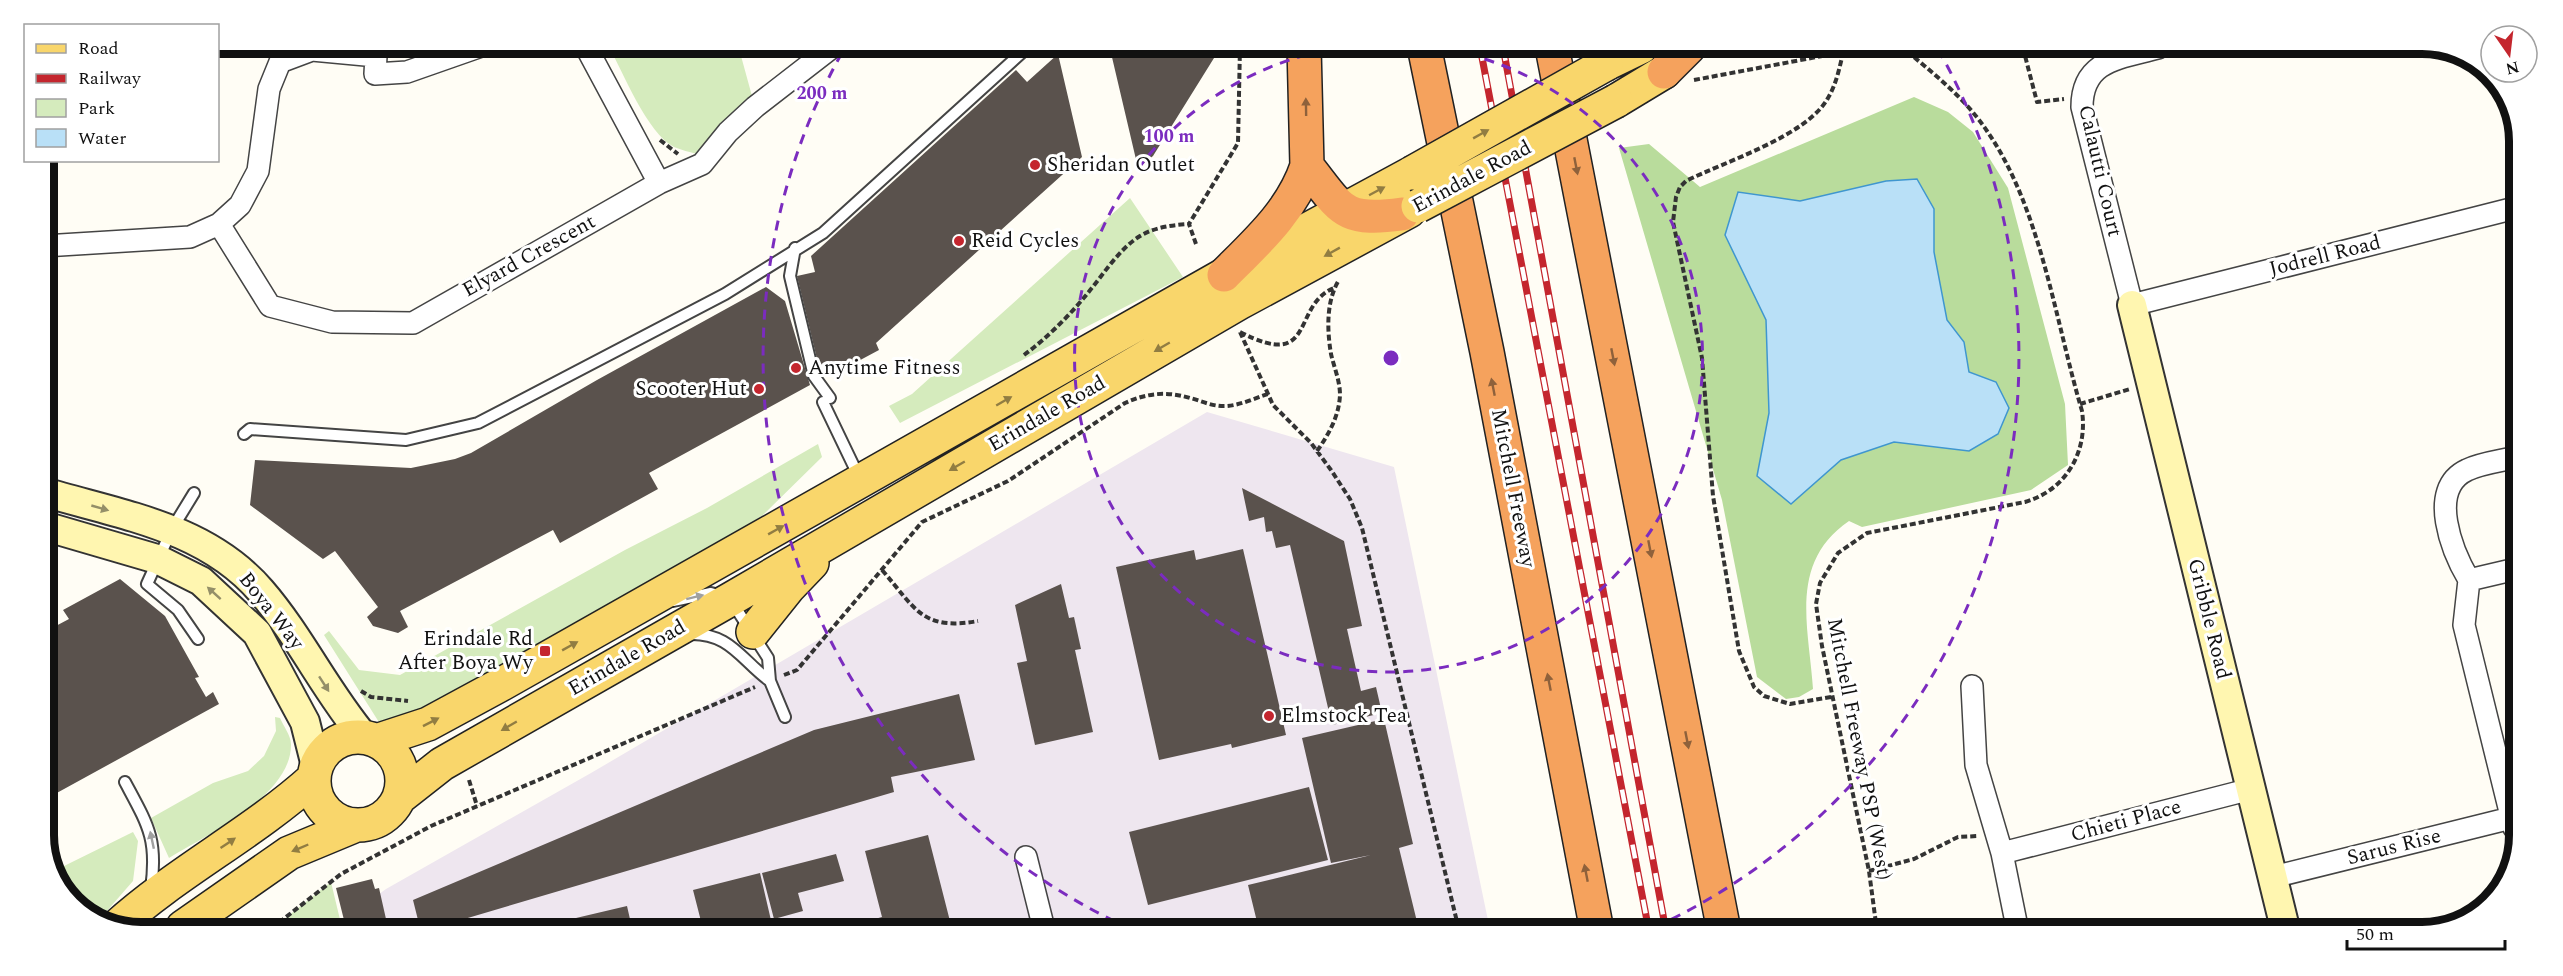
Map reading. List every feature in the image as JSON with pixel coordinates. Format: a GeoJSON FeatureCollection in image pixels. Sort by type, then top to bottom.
{"type":"FeatureCollection","features":[{"type":"Feature","properties":{"kind":"highway"},"geometry":{"type":"LineString","coordinates":[[1224,275],[1281,215],[1296,193],[1307,166],[1305,54]]}},
{"type":"Feature","properties":{"kind":"highway","name":"Mitchell Freeway"},"geometry":{"type":"LineString","coordinates":[[1426,54],[1487,352],[1595,922]]}},
{"type":"Feature","properties":{"kind":"highway"},"geometry":{"type":"LineString","coordinates":[[1553,54],[1722,922]]}},
{"type":"Feature","properties":{"kind":"highway"},"geometry":{"type":"LineString","coordinates":[[1675,78],[1686,54]]}},
{"type":"Feature","properties":{"kind":"highway"},"geometry":{"type":"LineString","coordinates":[[1307,166],[1342,209],[1359,217],[1410,210]]}},
{"type":"Feature","properties":{"kind":"main road","name":"Erindale Road"},"geometry":{"type":"LineString","coordinates":[[125,920],[150,898],[273,812],[315,772],[330,747],[346,739],[370,739],[428,724],[638,608],[1224,275],[1319,225],[1342,209],[1412,173],[1627,54]]}},
{"type":"Feature","properties":{"kind":"main road","name":"Erindale Road"},"geometry":{"type":"LineString","coordinates":[[190,922],[289,853],[354,826],[366,825],[386,816],[400,798],[442,764],[731,599],[1228,309],[1616,101],[1675,78],[1698,54]]}},
{"type":"Feature","properties":{"kind":"main road","name":"Gribble Road"},"geometry":{"type":"LineString","coordinates":[[2132,305],[2284,922]]}},
{"type":"Feature","properties":{"kind":"main road","name":"Boya Way"},"geometry":{"type":"LineString","coordinates":[[54,495],[172,529],[207,545],[240,570],[262,592],[340,707],[370,739]]}},
{"type":"Feature","properties":{"kind":"main road"},"geometry":{"type":"LineString","coordinates":[[54,528],[157,558],[201,581],[257,633],[305,722],[315,772],[314,790],[324,810],[343,823],[354,826]]}},
{"type":"Feature","properties":{"kind":"main road"},"geometry":{"type":"LineString","coordinates":[[753,632],[789,587],[841,534]]}},
{"type":"Feature","properties":{"kind":"main road"},"geometry":{"type":"LineString","coordinates":[[370,739],[394,755],[402,775],[400,798]]}},
{"type":"Feature","properties":{"kind":"street"},"geometry":{"type":"LineString","coordinates":[[54,245],[190,237],[219,224],[240,205],[258,171],[269,89],[280,62],[301,54]]}},
{"type":"Feature","properties":{"kind":"street"},"geometry":{"type":"LineString","coordinates":[[357,54],[376,56],[375,74],[396,73],[456,54]]}},
{"type":"Feature","properties":{"kind":"street"},"geometry":{"type":"LineString","coordinates":[[590,54],[658,183]]}},
{"type":"Feature","properties":{"kind":"street","name":"Elyard Crescent"},"geometry":{"type":"LineString","coordinates":[[219,224],[270,306],[332,322],[413,323],[658,183],[702,164],[728,132],[824,54]]}},
{"type":"Feature","properties":{"kind":"street","name":"Calautti Court"},"geometry":{"type":"LineString","coordinates":[[2132,305],[2082,106],[2082,96],[2090,76],[2105,63],[2137,54]]}},
{"type":"Feature","properties":{"kind":"street","name":"Jodrell Road"},"geometry":{"type":"LineString","coordinates":[[2132,305],[2509,210]]}},
{"type":"Feature","properties":{"kind":"street"},"geometry":{"type":"LineString","coordinates":[[54,237],[83,244]]}},
{"type":"Feature","properties":{"kind":"street"},"geometry":{"type":"LineString","coordinates":[[2509,459],[2465,470],[2448,488],[2444,512],[2458,561],[2469,580],[2464,625],[2509,800]]}},
{"type":"Feature","properties":{"kind":"street"},"geometry":{"type":"LineString","coordinates":[[2469,580],[2509,571]]}},
{"type":"Feature","properties":{"kind":"street"},"geometry":{"type":"LineString","coordinates":[[1972,686],[1976,765],[1999,843],[2016,922]]}},
{"type":"Feature","properties":{"kind":"street","name":"Chieti Place"},"geometry":{"type":"LineString","coordinates":[[1999,843],[2251,789]]}},
{"type":"Feature","properties":{"kind":"street","name":"Sarus Rise"},"geometry":{"type":"LineString","coordinates":[[2273,877],[2509,821]]}},
{"type":"Feature","properties":{"kind":"street"},"geometry":{"type":"LineString","coordinates":[[1026,857],[1042,922]]}},
{"type":"Feature","properties":{"kind":"lane"},"geometry":{"type":"LineString","coordinates":[[244,434],[250,429],[406,440],[478,423],[725,294],[795,248],[823,233],[1020,54]]}},
{"type":"Feature","properties":{"kind":"lane"},"geometry":{"type":"LineString","coordinates":[[795,248],[790,276],[814,376],[861,481]]}},
{"type":"Feature","properties":{"kind":"lane"},"geometry":{"type":"LineString","coordinates":[[194,492],[157,558],[147,584],[178,610],[198,639]]}},
{"type":"Feature","properties":{"kind":"lane"},"geometry":{"type":"LineString","coordinates":[[638,608],[711,593],[731,599],[768,658],[770,681],[785,717]]}},
{"type":"Feature","properties":{"kind":"lane"},"geometry":{"type":"LineString","coordinates":[[668,635],[712,635],[741,653],[752,668],[770,681]]}},
{"type":"Feature","properties":{"kind":"lane"},"geometry":{"type":"LineString","coordinates":[[125,782],[153,839],[155,860],[150,898]]}},
{"type":"Feature","properties":{"kind":"path"},"geometry":{"type":"LineString","coordinates":[[1189,224],[1238,143],[1240,54]]}},
{"type":"Feature","properties":{"kind":"path"},"geometry":{"type":"LineString","coordinates":[[1675,78],[1718,74],[1816,54]]}},
{"type":"Feature","properties":{"kind":"path"},"geometry":{"type":"LineString","coordinates":[[1831,697],[1790,704],[1764,696],[1754,687],[1739,651],[1713,496],[1702,358],[1682,272],[1673,210],[1680,187],[1686,182],[1789,133],[1818,111],[1828,97],[1844,54]]}},
{"type":"Feature","properties":{"kind":"path","name":"Mitchell Freeway PSP (West)"},"geometry":{"type":"LineString","coordinates":[[1876,922],[1869,871],[1831,697],[1816,604],[1823,576],[1838,553],[1854,539],[1874,531],[2025,502],[2046,494],[2067,476],[2077,458],[2083,431],[2080,404],[2030,221],[2009,167],[1987,130],[1964,101],[1910,54]]}},
{"type":"Feature","properties":{"kind":"path"},"geometry":{"type":"LineString","coordinates":[[2025,54],[2037,102],[2082,96]]}},
{"type":"Feature","properties":{"kind":"path"},"geometry":{"type":"LineString","coordinates":[[1189,224],[1196,244]]}},
{"type":"Feature","properties":{"kind":"path"},"geometry":{"type":"LineString","coordinates":[[1021,358],[1054,329],[1085,297],[1121,253],[1140,236],[1166,226],[1189,224]]}},
{"type":"Feature","properties":{"kind":"path"},"geometry":{"type":"LineString","coordinates":[[1317,451],[1328,436],[1337,414],[1340,393],[1328,329],[1335,288],[1322,294],[1299,334],[1291,341],[1264,343],[1239,332],[1274,405],[1317,451],[1350,499],[1362,528],[1457,922]]}},
{"type":"Feature","properties":{"kind":"path"},"geometry":{"type":"LineString","coordinates":[[2080,404],[2151,383]]}},
{"type":"Feature","properties":{"kind":"path"},"geometry":{"type":"LineString","coordinates":[[280,922],[341,874],[431,826],[797,670],[922,522],[1008,481],[1125,403],[1144,395],[1163,393],[1188,397],[1210,405],[1228,406],[1268,394]]}},
{"type":"Feature","properties":{"kind":"path"},"geometry":{"type":"LineString","coordinates":[[882,570],[914,607],[927,618],[952,625],[978,621]]}},
{"type":"Feature","properties":{"kind":"path"},"geometry":{"type":"LineString","coordinates":[[355,687],[371,697],[395,702],[416,701]]}},
{"type":"Feature","properties":{"kind":"path"},"geometry":{"type":"LineString","coordinates":[[1869,871],[1914,859],[1958,837],[1999,843]]}},
{"type":"Feature","properties":{"kind":"shaded area"},"geometry":{"type":"Polygon","coordinates":[[[1207,412],[1394,467],[1488,922],[340,922],[386,889],[591,773],[1207,412]]]}},
{"type":"Feature","properties":{"kind":"green space"},"geometry":{"type":"Polygon","coordinates":[[[612,54],[740,54],[755,107],[697,154],[674,147],[664,140],[645,116],[612,54]]]}},
{"type":"Feature","properties":{"kind":"green space"},"geometry":{"type":"Polygon","coordinates":[[[1914,97],[1948,112],[1973,132],[2008,188],[2065,404],[2068,465],[2031,490],[1862,527],[1849,521],[1830,538],[1817,556],[1810,576],[1807,620],[1813,689],[1799,697],[1786,699],[1757,677],[1722,500],[1619,148],[1649,144],[1700,187],[1914,97]]]}},
{"type":"Feature","properties":{"kind":"green space"},"geometry":{"type":"Polygon","coordinates":[[[1130,198],[1183,277],[900,423],[889,406],[912,394],[1130,198]]]}},
{"type":"Feature","properties":{"kind":"green space"},"geometry":{"type":"Polygon","coordinates":[[[818,444],[822,457],[763,515],[697,558],[410,720],[382,727],[324,635],[329,631],[359,670],[400,675],[625,550],[707,508],[818,444]]]}},
{"type":"Feature","properties":{"kind":"green space"},"geometry":{"type":"Polygon","coordinates":[[[275,717],[280,718],[291,741],[288,763],[278,781],[244,812],[169,858],[151,818],[213,783],[248,771],[264,756],[276,731],[275,717]]]}},
{"type":"Feature","properties":{"kind":"green space"},"geometry":{"type":"Polygon","coordinates":[[[133,832],[138,841],[133,881],[104,914],[79,897],[66,879],[62,867],[133,832]]]}},
{"type":"Feature","properties":{"kind":"green space"},"geometry":{"type":"Polygon","coordinates":[[[331,882],[341,922],[281,922],[331,882]]]}},
{"type":"Feature","properties":{"kind":"water"},"geometry":{"type":"Polygon","coordinates":[[[1917,179],[1934,209],[1934,252],[1947,320],[1964,342],[1969,372],[1996,382],[2009,408],[1998,434],[1969,451],[1894,442],[1841,460],[1791,504],[1757,476],[1769,413],[1766,320],[1725,235],[1738,192],[1800,201],[1886,181],[1917,179]]]}},
{"type":"Feature","properties":{"kind":"building"},"geometry":{"type":"Polygon","coordinates":[[[1058,54],[1082,157],[876,343],[879,350],[836,373],[832,370],[827,371],[817,359],[797,276],[815,272],[811,256],[1016,70],[1027,82],[1058,54]]]}},
{"type":"Feature","properties":{"kind":"building"},"geometry":{"type":"Polygon","coordinates":[[[1111,54],[1217,54],[1153,156],[1138,168],[1111,54]]]}},
{"type":"Feature","properties":{"kind":"building"},"geometry":{"type":"Polygon","coordinates":[[[766,287],[785,301],[810,385],[649,473],[658,489],[560,543],[553,530],[400,611],[408,627],[398,633],[373,626],[367,617],[378,607],[335,551],[323,559],[250,505],[255,460],[411,468],[455,459],[471,453],[597,380],[766,287]]]}},
{"type":"Feature","properties":{"kind":"building"},"geometry":{"type":"Polygon","coordinates":[[[1242,488],[1344,541],[1362,626],[1347,629],[1361,691],[1376,687],[1382,713],[1332,725],[1290,545],[1276,548],[1272,531],[1266,532],[1264,517],[1249,521],[1242,488]]]}},
{"type":"Feature","properties":{"kind":"building"},"geometry":{"type":"Polygon","coordinates":[[[1243,549],[1286,735],[1232,748],[1231,744],[1159,760],[1116,567],[1194,550],[1196,560],[1243,549]]]}},
{"type":"Feature","properties":{"kind":"building"},"geometry":{"type":"Polygon","coordinates":[[[120,579],[165,616],[199,677],[195,678],[206,697],[213,692],[219,704],[54,795],[54,627],[69,619],[63,610],[120,579]]]}},
{"type":"Feature","properties":{"kind":"building"},"geometry":{"type":"Polygon","coordinates":[[[1061,584],[1069,618],[1074,617],[1081,649],[1075,650],[1093,732],[1035,745],[1017,663],[1027,661],[1015,605],[1061,584]]]}},
{"type":"Feature","properties":{"kind":"building"},"geometry":{"type":"Polygon","coordinates":[[[959,694],[975,760],[891,777],[894,792],[454,922],[418,922],[413,900],[814,730],[959,694]]]}},
{"type":"Feature","properties":{"kind":"building"},"geometry":{"type":"Polygon","coordinates":[[[1384,719],[1413,844],[1399,848],[1417,922],[1257,922],[1248,885],[1371,855],[1331,863],[1302,738],[1384,719]]]}},
{"type":"Feature","properties":{"kind":"building"},"geometry":{"type":"Polygon","coordinates":[[[1309,787],[1328,860],[1148,905],[1129,832],[1309,787]]]}},
{"type":"Feature","properties":{"kind":"building"},"geometry":{"type":"Polygon","coordinates":[[[928,835],[950,922],[864,922],[882,917],[865,851],[928,835]]]}},
{"type":"Feature","properties":{"kind":"building"},"geometry":{"type":"Polygon","coordinates":[[[836,854],[844,881],[798,893],[803,911],[774,919],[762,873],[836,854]]]}},
{"type":"Feature","properties":{"kind":"building"},"geometry":{"type":"Polygon","coordinates":[[[760,873],[771,922],[701,922],[693,890],[760,873]]]}},
{"type":"Feature","properties":{"kind":"building"},"geometry":{"type":"Polygon","coordinates":[[[372,879],[375,889],[379,888],[386,919],[382,920],[382,922],[344,922],[336,888],[372,879]]]}},
{"type":"Feature","properties":{"kind":"building"},"geometry":{"type":"Polygon","coordinates":[[[627,906],[631,922],[577,922],[576,918],[627,906]]]}},
{"type":"Feature","properties":{"kind":"railway"},"geometry":{"type":"LineString","coordinates":[[1481,54],[1647,922]]}},
{"type":"Feature","properties":{"kind":"railway"},"geometry":{"type":"LineString","coordinates":[[1504,54],[1664,922]]}},
{"type":"Feature","properties":{"kind":"place","name":"Sheridan Outlet"},"geometry":{"type":"Point","coordinates":[1035,165]}},
{"type":"Feature","properties":{"kind":"place","name":"Reid Cycles"},"geometry":{"type":"Point","coordinates":[959,241]}},
{"type":"Feature","properties":{"kind":"place","name":"Anytime Fitness"},"geometry":{"type":"Point","coordinates":[796,368]}},
{"type":"Feature","properties":{"kind":"place","name":"Scooter Hut"},"geometry":{"type":"Point","coordinates":[759,389]}},
{"type":"Feature","properties":{"kind":"place","name":"Erindale Rd After Boya Wy"},"geometry":{"type":"Point","coordinates":[545,651]}},
{"type":"Feature","properties":{"kind":"place","name":"Elmstock Tea"},"geometry":{"type":"Point","coordinates":[1269,716]}}]}
